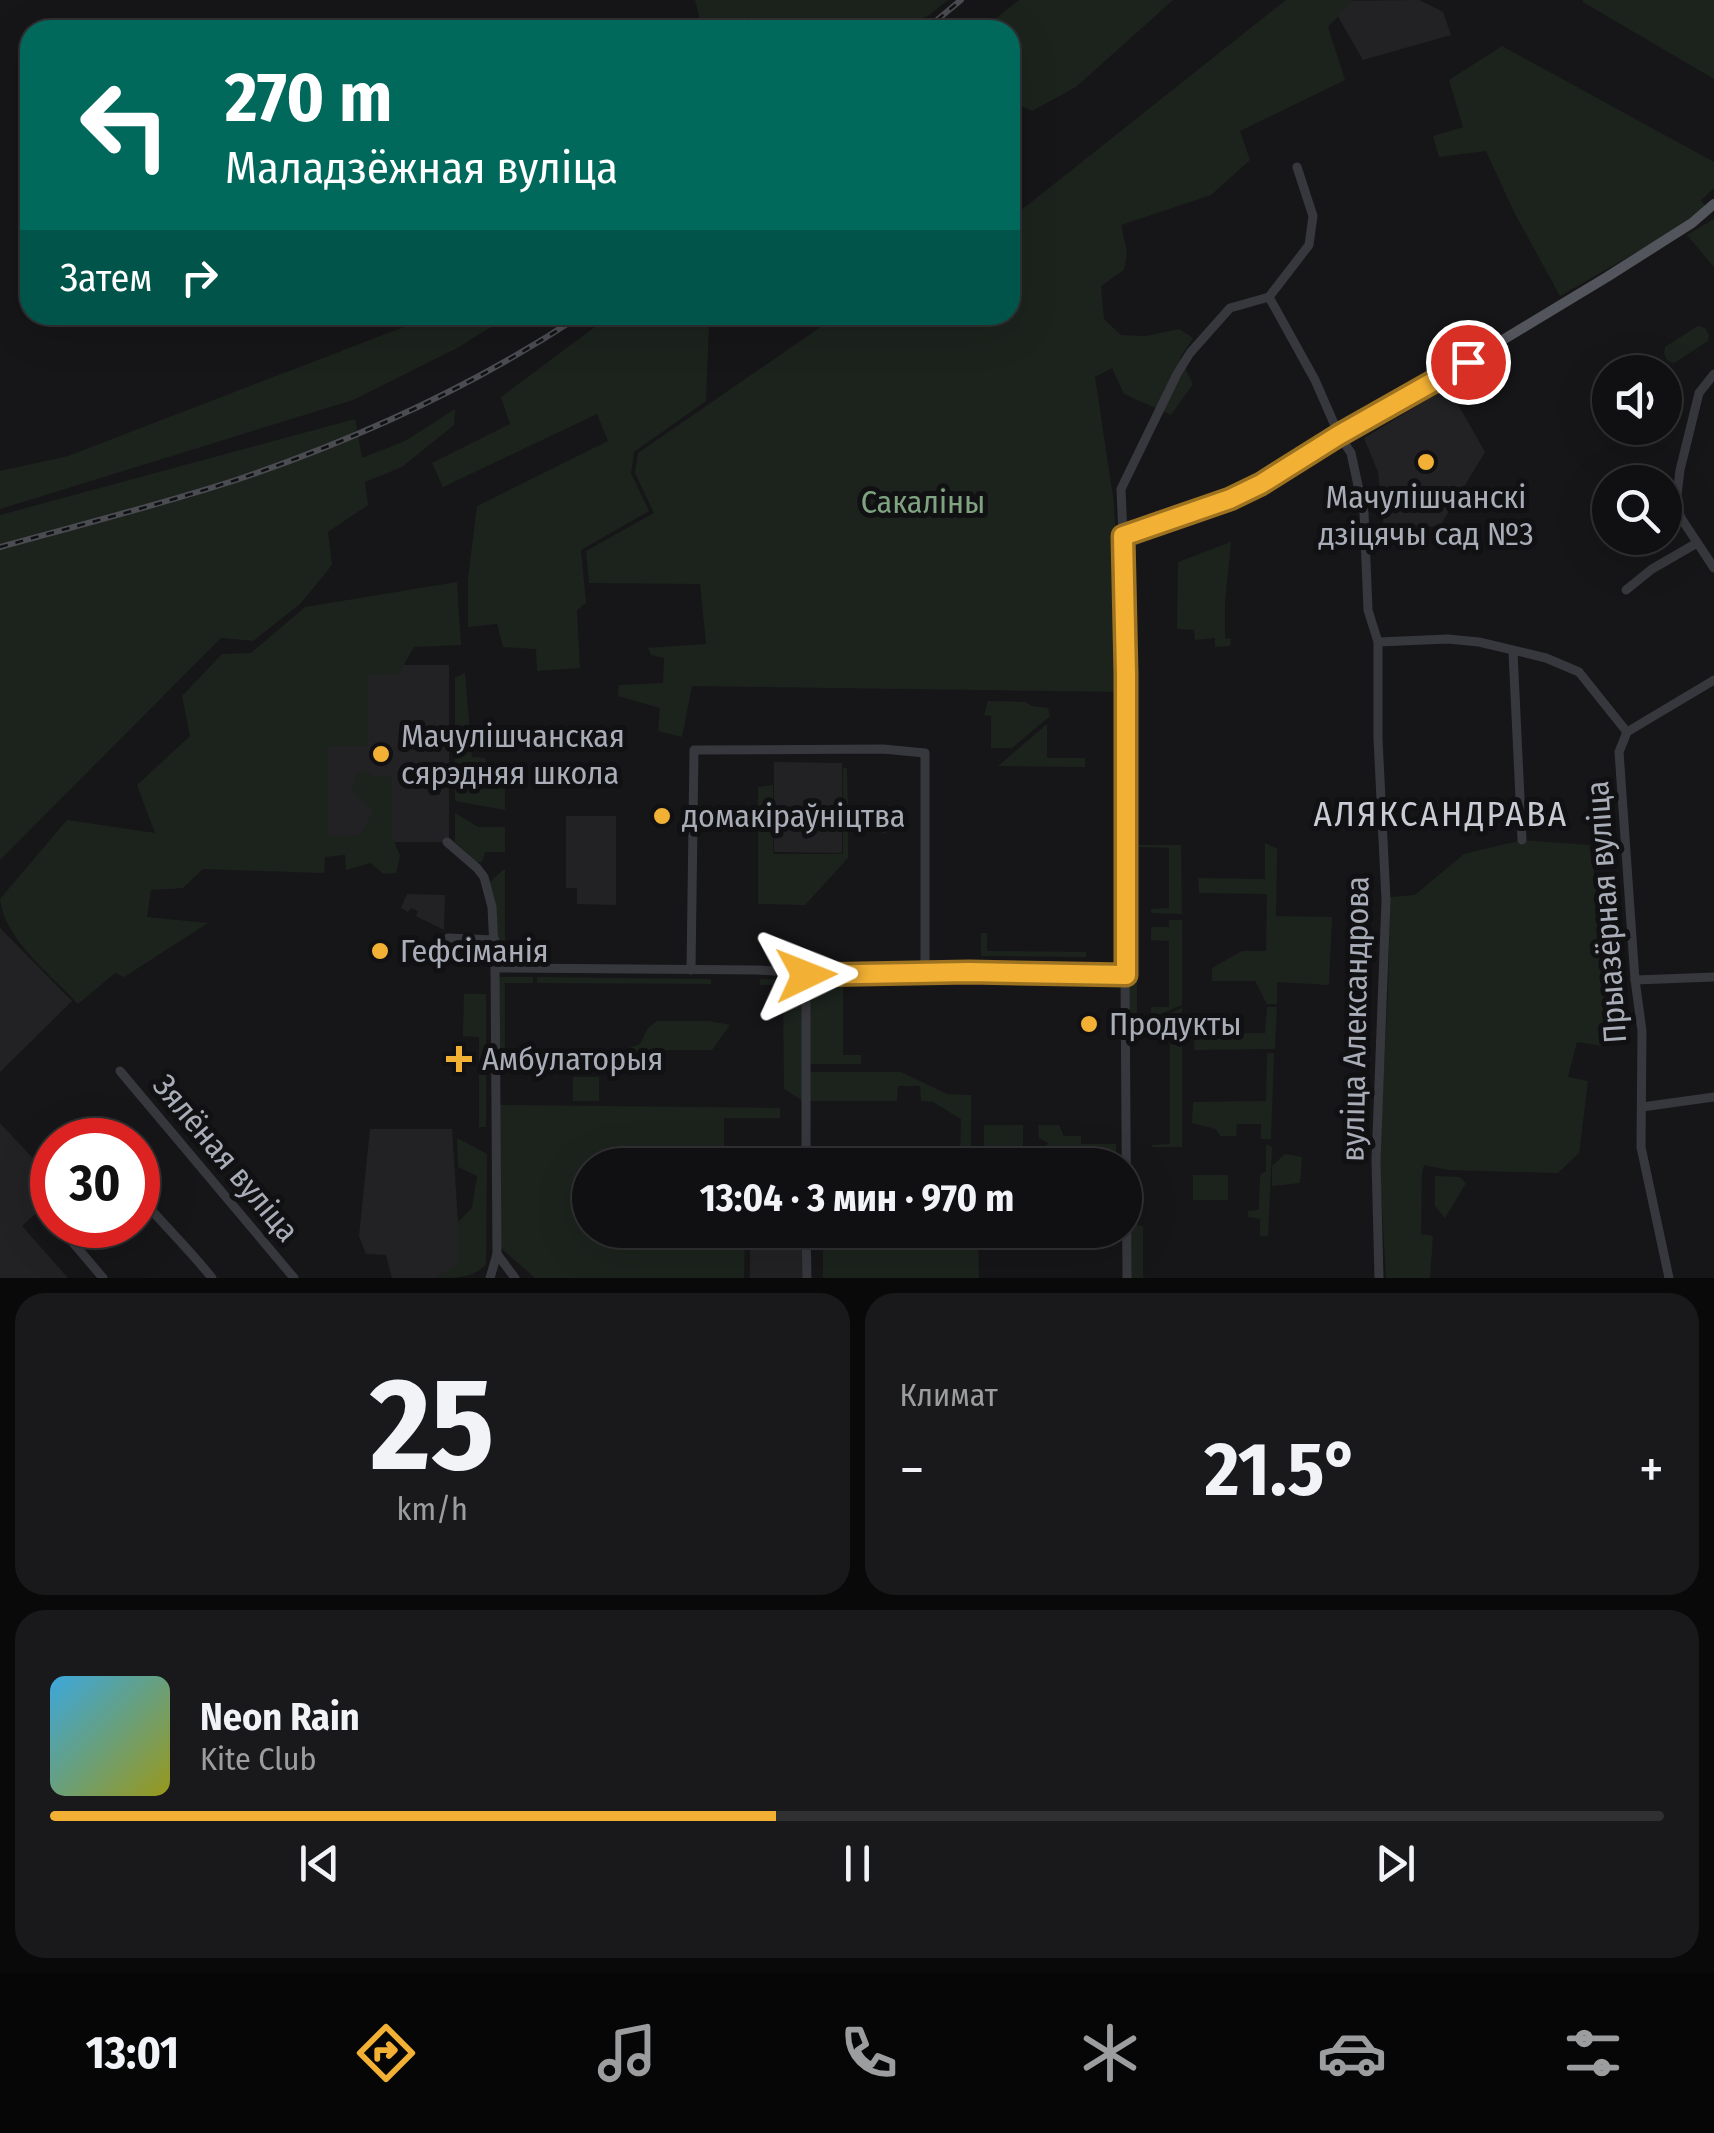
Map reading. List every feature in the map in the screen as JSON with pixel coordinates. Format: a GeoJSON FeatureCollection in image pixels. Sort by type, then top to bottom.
{"type":"FeatureCollection","features":[{"type":"Feature","properties":{"kind":"main road"},"geometry":{"type":"LineString","coordinates":[[1126,975],[1123,536],[1230,499],[1261,484],[1607,277],[1692,224],[1714,204]]}},
{"type":"Feature","properties":{"kind":"street"},"geometry":{"type":"LineString","coordinates":[[1123,536],[1121,490],[1177,374],[1230,308],[1269,297],[1310,246],[1312,216],[1297,168]]}},
{"type":"Feature","properties":{"kind":"street","name":"вуліца Александрова"},"geometry":{"type":"LineString","coordinates":[[1269,297],[1349,448],[1364,513],[1368,610],[1378,642],[1378,739],[1386,900],[1376,1161],[1379,1278]]}},
{"type":"Feature","properties":{"kind":"street"},"geometry":{"type":"LineString","coordinates":[[1714,374],[1698,394],[1676,503],[1680,518],[1714,568]]}},
{"type":"Feature","properties":{"kind":"street"},"geometry":{"type":"LineString","coordinates":[[1626,590],[1652,569],[1697,544]]}},
{"type":"Feature","properties":{"kind":"street"},"geometry":{"type":"LineString","coordinates":[[1378,642],[1448,639],[1546,658],[1578,672],[1626,732],[1714,680]]}},
{"type":"Feature","properties":{"kind":"street"},"geometry":{"type":"LineString","coordinates":[[1513,652],[1522,840]]}},
{"type":"Feature","properties":{"kind":"street","name":"Прыазёрная вуліца"},"geometry":{"type":"LineString","coordinates":[[1626,732],[1619,752],[1634,980],[1642,1031],[1641,1147],[1669,1278]]}},
{"type":"Feature","properties":{"kind":"street"},"geometry":{"type":"LineString","coordinates":[[691,970],[694,750],[883,750],[925,753],[926,972]]}},
{"type":"Feature","properties":{"kind":"street"},"geometry":{"type":"LineString","coordinates":[[447,842],[484,877],[492,906],[497,1254],[490,1278]]}},
{"type":"Feature","properties":{"kind":"street"},"geometry":{"type":"LineString","coordinates":[[448,938],[495,940]]}},
{"type":"Feature","properties":{"kind":"street"},"geometry":{"type":"LineString","coordinates":[[495,968],[1126,975],[1126,1278]]}},
{"type":"Feature","properties":{"kind":"street"},"geometry":{"type":"LineString","coordinates":[[806,974],[806,1148]]}},
{"type":"Feature","properties":{"kind":"street"},"geometry":{"type":"LineString","coordinates":[[1634,980],[1714,977]]}},
{"type":"Feature","properties":{"kind":"street","name":"Зялёная вуліца"},"geometry":{"type":"LineString","coordinates":[[120,1071],[294,1278]]}},
{"type":"Feature","properties":{"kind":"street"},"geometry":{"type":"LineString","coordinates":[[1642,1107],[1714,1096]]}},
{"type":"Feature","properties":{"kind":"street"},"geometry":{"type":"LineString","coordinates":[[160,1220],[212,1278]]}},
{"type":"Feature","properties":{"kind":"street"},"geometry":{"type":"LineString","coordinates":[[78,1248],[103,1278]]}},
{"type":"Feature","properties":{"kind":"street"},"geometry":{"type":"LineString","coordinates":[[806,1248],[807,1278]]}},
{"type":"Feature","properties":{"kind":"street"},"geometry":{"type":"LineString","coordinates":[[497,1254],[516,1278]]}},
{"type":"Feature","properties":{"kind":"shaded area"},"geometry":{"type":"Polygon","coordinates":[[[1419,0],[1443,12],[1451,35],[1363,60],[1329,1],[1419,0]]]}},
{"type":"Feature","properties":{"kind":"shaded area","name":"Мачулішчанскі дзіцячы сад №3"},"geometry":{"type":"Polygon","coordinates":[[[1448,387],[1485,452],[1440,526],[1384,529],[1378,472],[1364,438],[1448,387]]]}},
{"type":"Feature","properties":{"kind":"shaded area","name":"Мачулішчанская сярэдняя школа"},"geometry":{"type":"Polygon","coordinates":[[[314,665],[449,665],[449,842],[313,842],[314,665]]]}},
{"type":"Feature","properties":{"kind":"shaded area"},"geometry":{"type":"Polygon","coordinates":[[[774,762],[842,763],[842,853],[774,852],[774,762]]]}},
{"type":"Feature","properties":{"kind":"shaded area"},"geometry":{"type":"Polygon","coordinates":[[[566,816],[616,816],[616,905],[577,904],[577,888],[566,888],[566,816]]]}},
{"type":"Feature","properties":{"kind":"shaded area"},"geometry":{"type":"Polygon","coordinates":[[[407,894],[445,895],[444,930],[416,916],[418,911],[401,908],[407,894]]]}},
{"type":"Feature","properties":{"kind":"shaded area"},"geometry":{"type":"Polygon","coordinates":[[[0,928],[72,1001],[0,1072],[0,928]]]}},
{"type":"Feature","properties":{"kind":"shaded area"},"geometry":{"type":"Polygon","coordinates":[[[0,1123],[30,1155],[30,1219],[22,1226],[30,1235],[30,1248],[41,1248],[68,1278],[0,1278],[0,1123]]]}},
{"type":"Feature","properties":{"kind":"shaded area"},"geometry":{"type":"Polygon","coordinates":[[[370,1129],[452,1129],[458,1264],[436,1278],[392,1278],[386,1255],[366,1254],[359,1236],[370,1129]]]}},
{"type":"Feature","properties":{"kind":"shaded area"},"geometry":{"type":"Polygon","coordinates":[[[750,1248],[803,1248],[803,1278],[750,1278],[750,1248]]]}},
{"type":"Feature","properties":{"kind":"green space"},"geometry":{"type":"Polygon","coordinates":[[[695,0],[948,0],[928,16],[915,20],[748,17],[700,20],[695,0]]]}},
{"type":"Feature","properties":{"kind":"green space"},"geometry":{"type":"Polygon","coordinates":[[[1019,0],[1173,0],[1076,87],[1032,111],[1020,105],[1020,20],[994,20],[1019,0]]]}},
{"type":"Feature","properties":{"kind":"green space","name":"Сакаліны"},"geometry":{"type":"Polygon","coordinates":[[[1286,0],[1353,0],[1328,27],[1345,80],[1240,131],[1250,160],[1211,195],[1121,225],[1127,252],[1124,270],[1101,286],[1104,319],[1121,335],[1146,336],[1179,329],[1193,338],[1180,358],[1193,384],[1171,415],[1124,394],[1112,368],[1095,377],[1114,503],[1123,692],[692,686],[682,737],[658,731],[660,708],[618,696],[619,685],[663,683],[664,658],[651,655],[648,648],[706,644],[700,584],[589,583],[586,551],[654,513],[635,473],[638,453],[824,325],[1020,325],[1020,211],[1286,0]]]}},
{"type":"Feature","properties":{"kind":"green space"},"geometry":{"type":"Polygon","coordinates":[[[1714,0],[1714,79],[1583,2],[1714,0]]]}},
{"type":"Feature","properties":{"kind":"green space"},"geometry":{"type":"Polygon","coordinates":[[[1502,46],[1714,162],[1714,188],[1701,200],[1705,206],[1675,230],[1560,296],[1486,151],[1439,157],[1433,136],[1463,127],[1449,80],[1502,46]]]}},
{"type":"Feature","properties":{"kind":"green space"},"geometry":{"type":"Polygon","coordinates":[[[1714,219],[1714,267],[1687,235],[1714,219]]]}},
{"type":"Feature","properties":{"kind":"green space"},"geometry":{"type":"Polygon","coordinates":[[[409,325],[494,325],[353,400],[0,509],[0,471],[68,456],[409,325]]]}},
{"type":"Feature","properties":{"kind":"green space"},"geometry":{"type":"Polygon","coordinates":[[[598,325],[709,325],[706,401],[634,452],[631,473],[649,511],[581,550],[586,603],[577,610],[580,668],[537,671],[536,649],[503,647],[497,624],[468,627],[468,578],[477,506],[608,441],[597,414],[443,487],[432,463],[510,424],[501,397],[598,325]]]}},
{"type":"Feature","properties":{"kind":"green space"},"geometry":{"type":"Polygon","coordinates":[[[1698,326],[1709,335],[1708,341],[1682,358],[1665,355],[1665,347],[1698,326]]]}},
{"type":"Feature","properties":{"kind":"green space"},"geometry":{"type":"Polygon","coordinates":[[[455,409],[454,425],[402,467],[365,482],[368,505],[328,532],[332,565],[300,604],[253,641],[221,638],[0,860],[0,515],[355,419],[362,458],[405,441],[455,409]]]}},
{"type":"Feature","properties":{"kind":"green space"},"geometry":{"type":"Polygon","coordinates":[[[1231,542],[1225,603],[1225,638],[1231,639],[1230,646],[1215,647],[1215,638],[1195,640],[1194,630],[1177,629],[1178,562],[1231,542]]]}},
{"type":"Feature","properties":{"kind":"green space"},"geometry":{"type":"Polygon","coordinates":[[[457,582],[461,645],[414,647],[398,675],[368,675],[368,746],[328,746],[328,836],[361,835],[373,812],[352,790],[356,774],[367,771],[372,776],[392,777],[392,836],[400,856],[396,873],[384,874],[370,863],[346,870],[345,855],[325,857],[324,873],[203,869],[183,888],[151,890],[147,917],[208,923],[124,977],[115,973],[78,1004],[20,942],[3,914],[0,899],[67,820],[155,833],[137,785],[190,736],[182,696],[222,654],[251,653],[305,607],[457,582]]]}},
{"type":"Feature","properties":{"kind":"green space"},"geometry":{"type":"Polygon","coordinates":[[[465,673],[472,757],[485,758],[487,776],[505,783],[505,810],[455,801],[455,678],[465,673]]]}},
{"type":"Feature","properties":{"kind":"green space"},"geometry":{"type":"Polygon","coordinates":[[[988,701],[1025,702],[1048,708],[1050,716],[1012,748],[991,748],[991,716],[984,715],[988,701]]]}},
{"type":"Feature","properties":{"kind":"green space"},"geometry":{"type":"Polygon","coordinates":[[[1047,724],[1047,758],[1085,758],[1085,767],[998,766],[1047,724]]]}},
{"type":"Feature","properties":{"kind":"green space"},"geometry":{"type":"Polygon","coordinates":[[[843,768],[847,768],[848,808],[872,809],[886,822],[886,834],[864,826],[848,826],[848,858],[805,905],[758,904],[758,787],[773,785],[773,854],[843,854],[843,768]]]}},
{"type":"Feature","properties":{"kind":"green space"},"geometry":{"type":"Polygon","coordinates":[[[1137,786],[1137,913],[1128,913],[1128,795],[1137,786]]]}},
{"type":"Feature","properties":{"kind":"green space"},"geometry":{"type":"Polygon","coordinates":[[[455,813],[478,827],[505,827],[505,852],[485,852],[482,862],[477,862],[455,842],[455,813]]]}},
{"type":"Feature","properties":{"kind":"green space"},"geometry":{"type":"Polygon","coordinates":[[[1522,840],[1589,845],[1611,989],[1603,1046],[1577,1042],[1568,1077],[1588,1081],[1579,1153],[1558,1173],[1448,1170],[1424,1165],[1421,1234],[1433,1236],[1430,1278],[1386,1278],[1379,1157],[1390,897],[1415,895],[1464,854],[1522,840]]]}},
{"type":"Feature","properties":{"kind":"green space"},"geometry":{"type":"Polygon","coordinates":[[[1265,843],[1277,849],[1276,916],[1332,917],[1329,985],[1277,982],[1277,1004],[1267,1004],[1255,981],[1212,981],[1212,968],[1242,951],[1266,951],[1267,894],[1199,893],[1198,878],[1265,879],[1265,843]]]}},
{"type":"Feature","properties":{"kind":"green space"},"geometry":{"type":"Polygon","coordinates":[[[1138,845],[1181,845],[1182,914],[1151,913],[1151,909],[1169,908],[1169,848],[1138,845]]]}},
{"type":"Feature","properties":{"kind":"green space"},"geometry":{"type":"Polygon","coordinates":[[[503,870],[505,946],[526,947],[527,940],[533,940],[533,952],[499,952],[490,882],[503,870]]]}},
{"type":"Feature","properties":{"kind":"green space"},"geometry":{"type":"Polygon","coordinates":[[[1128,919],[1137,920],[1137,1024],[1129,1024],[1128,919]]]}},
{"type":"Feature","properties":{"kind":"green space"},"geometry":{"type":"Polygon","coordinates":[[[1169,920],[1182,920],[1182,1005],[1151,1018],[1151,1007],[1169,1007],[1169,941],[1151,940],[1151,927],[1169,927],[1169,920]]]}},
{"type":"Feature","properties":{"kind":"green space"},"geometry":{"type":"Polygon","coordinates":[[[981,933],[987,933],[987,951],[1086,952],[1086,957],[981,956],[981,933]]]}},
{"type":"Feature","properties":{"kind":"green space"},"geometry":{"type":"Polygon","coordinates":[[[499,977],[533,977],[533,983],[505,983],[505,1051],[524,1051],[524,1066],[499,1065],[499,977]]]}},
{"type":"Feature","properties":{"kind":"green space"},"geometry":{"type":"Polygon","coordinates":[[[537,977],[711,979],[711,984],[537,983],[537,977]]]}},
{"type":"Feature","properties":{"kind":"green space"},"geometry":{"type":"Polygon","coordinates":[[[760,979],[803,980],[803,1101],[784,1089],[783,985],[760,985],[760,979]]]}},
{"type":"Feature","properties":{"kind":"green space"},"geometry":{"type":"Polygon","coordinates":[[[809,980],[866,980],[866,986],[843,986],[843,1055],[861,1055],[861,1064],[809,1064],[809,980]]]}},
{"type":"Feature","properties":{"kind":"green space"},"geometry":{"type":"Polygon","coordinates":[[[464,994],[486,994],[486,1127],[479,1127],[479,1037],[463,1036],[464,994]]]}},
{"type":"Feature","properties":{"kind":"green space"},"geometry":{"type":"Polygon","coordinates":[[[1267,1007],[1277,1007],[1275,1049],[1194,1050],[1195,1034],[1265,1033],[1267,1007]]]}},
{"type":"Feature","properties":{"kind":"green space"},"geometry":{"type":"Polygon","coordinates":[[[1182,1008],[1182,1147],[1152,1147],[1170,1144],[1170,1031],[1151,1030],[1151,1022],[1182,1008]]]}},
{"type":"Feature","properties":{"kind":"green space"},"geometry":{"type":"Polygon","coordinates":[[[657,1021],[730,1025],[712,1050],[653,1050],[651,1067],[608,1056],[640,1044],[648,1028],[657,1021]]]}},
{"type":"Feature","properties":{"kind":"green space"},"geometry":{"type":"Polygon","coordinates":[[[1267,1053],[1274,1053],[1271,1139],[1261,1139],[1261,1124],[1237,1124],[1236,1136],[1220,1136],[1216,1129],[1192,1123],[1193,1102],[1266,1101],[1267,1053]]]}},
{"type":"Feature","properties":{"kind":"green space"},"geometry":{"type":"Polygon","coordinates":[[[810,1072],[901,1072],[947,1094],[971,1095],[971,1148],[960,1148],[961,1119],[933,1102],[921,1101],[920,1086],[898,1086],[897,1101],[810,1101],[810,1072]]]}},
{"type":"Feature","properties":{"kind":"green space"},"geometry":{"type":"Polygon","coordinates":[[[573,1077],[599,1077],[599,1101],[573,1101],[573,1077]]]}},
{"type":"Feature","properties":{"kind":"green space"},"geometry":{"type":"Polygon","coordinates":[[[500,1105],[780,1108],[780,1118],[724,1118],[724,1148],[572,1148],[572,1248],[745,1248],[744,1278],[535,1278],[501,1248],[500,1105]]]}},
{"type":"Feature","properties":{"kind":"green space"},"geometry":{"type":"Polygon","coordinates":[[[984,1125],[1023,1125],[1023,1148],[984,1148],[984,1125]]]}},
{"type":"Feature","properties":{"kind":"green space"},"geometry":{"type":"Polygon","coordinates":[[[1038,1125],[1059,1125],[1064,1136],[1081,1136],[1081,1144],[1116,1144],[1116,1148],[1045,1148],[1048,1143],[1039,1138],[1038,1125]]]}},
{"type":"Feature","properties":{"kind":"green space"},"geometry":{"type":"Polygon","coordinates":[[[457,1138],[487,1154],[486,1264],[470,1275],[436,1278],[458,1263],[458,1222],[472,1208],[477,1176],[458,1167],[457,1138]]]}},
{"type":"Feature","properties":{"kind":"green space"},"geometry":{"type":"Polygon","coordinates":[[[1266,1144],[1272,1147],[1268,1236],[1260,1236],[1260,1219],[1248,1217],[1248,1211],[1259,1210],[1266,1144]]]}},
{"type":"Feature","properties":{"kind":"green space"},"geometry":{"type":"Polygon","coordinates":[[[1285,1154],[1302,1157],[1300,1183],[1272,1186],[1272,1166],[1285,1154]]]}},
{"type":"Feature","properties":{"kind":"green space"},"geometry":{"type":"Polygon","coordinates":[[[1193,1175],[1228,1175],[1228,1200],[1193,1200],[1193,1175]]]}},
{"type":"Feature","properties":{"kind":"green space"},"geometry":{"type":"Polygon","coordinates":[[[1435,1176],[1459,1177],[1466,1183],[1445,1218],[1435,1206],[1435,1176]]]}},
{"type":"Feature","properties":{"kind":"green space"},"geometry":{"type":"Polygon","coordinates":[[[1143,1226],[1143,1278],[1129,1278],[1129,1248],[1142,1248],[1143,1226]]]}},
{"type":"Feature","properties":{"kind":"green space"},"geometry":{"type":"Polygon","coordinates":[[[823,1248],[978,1248],[979,1278],[823,1278],[823,1248]]]}},
{"type":"Feature","properties":{"kind":"railway"},"geometry":{"type":"LineString","coordinates":[[937,20],[961,0]]}},
{"type":"Feature","properties":{"kind":"railway"},"geometry":{"type":"LineString","coordinates":[[0,547],[207,489],[326,447],[457,388],[565,325]]}},
{"type":"Feature","properties":{"kind":"place","name":"Мачулішчанскі дзіцячы сад №3"},"geometry":{"type":"Point","coordinates":[1426,462]}},
{"type":"Feature","properties":{"kind":"place","name":"Мачулішчанская сярэдняя школа"},"geometry":{"type":"Point","coordinates":[381,754]}},
{"type":"Feature","properties":{"kind":"place","name":"домакіраўніцтва"},"geometry":{"type":"Point","coordinates":[662,816]}},
{"type":"Feature","properties":{"kind":"place","name":"Гефсіманія"},"geometry":{"type":"Point","coordinates":[380,951]}},
{"type":"Feature","properties":{"kind":"place","name":"Продукты"},"geometry":{"type":"Point","coordinates":[1089,1024]}},
{"type":"Feature","properties":{"kind":"place","name":"Амбулаторыя"},"geometry":{"type":"Point","coordinates":[459,1059]}},
{"type":"Feature","properties":{"kind":"district","name":"АЛЯКСАНДРАВА"},"geometry":{"type":"Point","coordinates":[1441,814]}},
{"type":"Feature","properties":{"kind":"route"},"geometry":{"type":"LineString","coordinates":[[806,975],[1126,975],[1123,536],[1230,499],[1261,484],[1468,362]]}}]}
